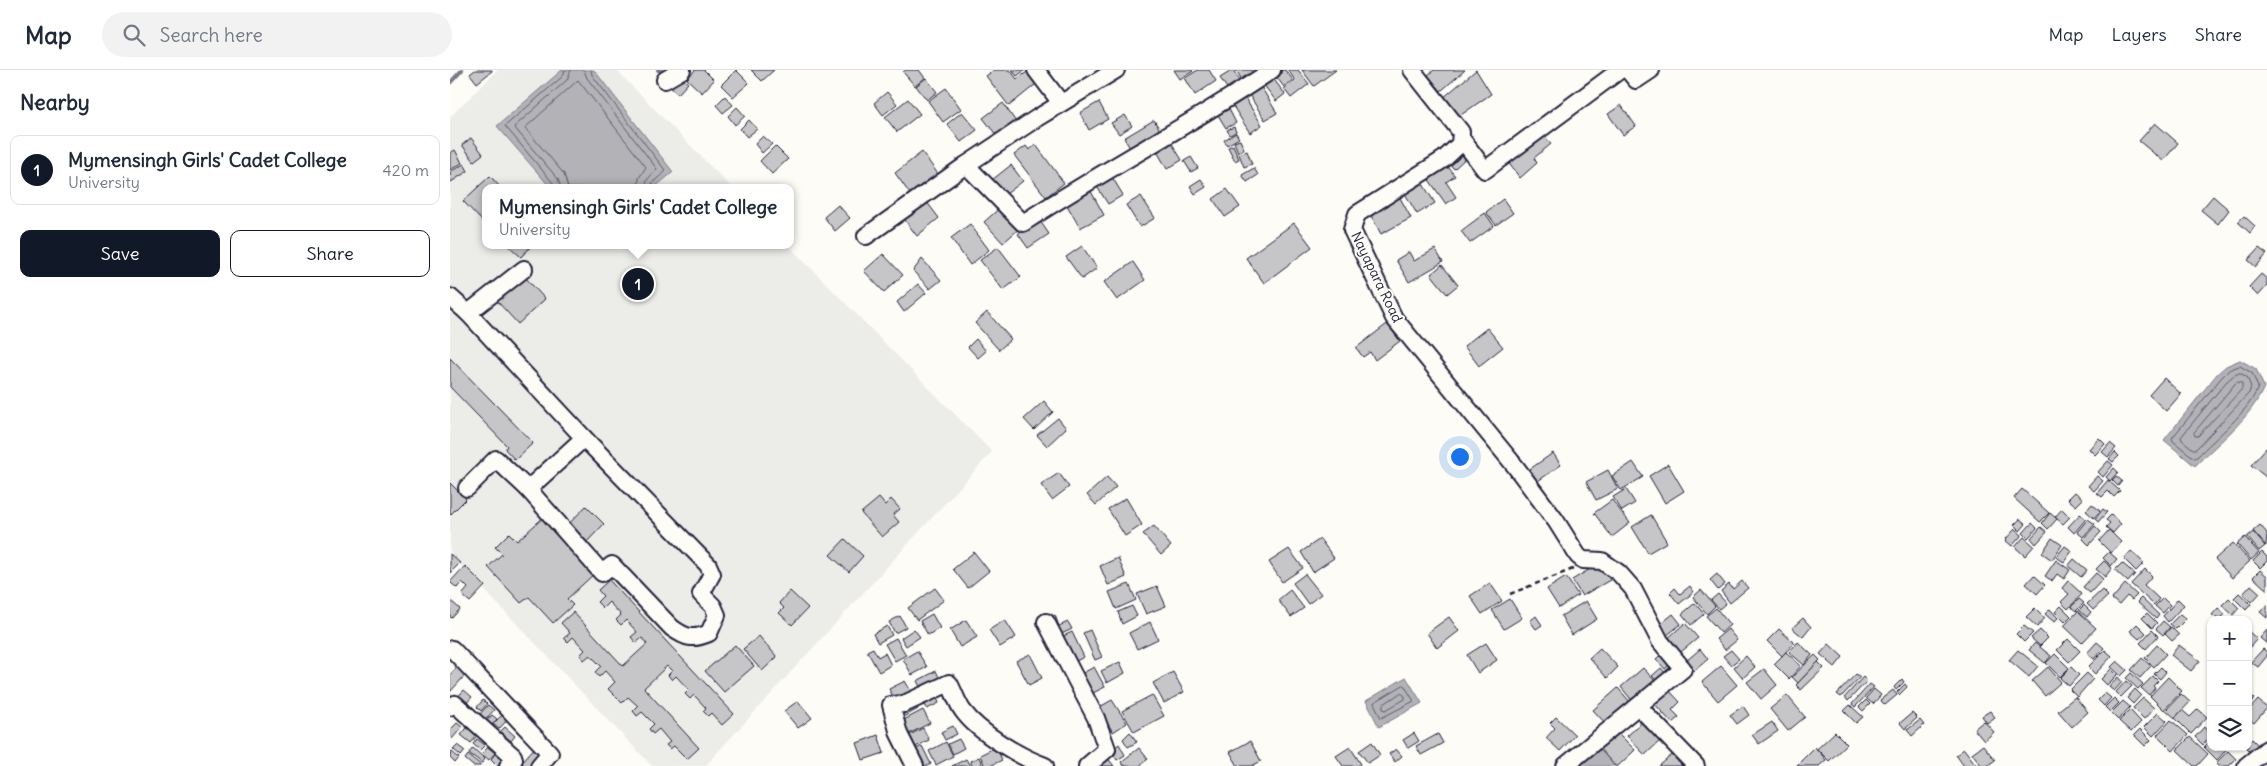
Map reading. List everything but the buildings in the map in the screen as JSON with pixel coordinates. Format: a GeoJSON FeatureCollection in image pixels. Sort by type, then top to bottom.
{"type":"FeatureCollection","features":[{"type":"Feature","properties":{"kind":"street"},"geometry":{"type":"LineString","coordinates":[[664,80],[682,70]]}},
{"type":"Feature","properties":{"kind":"street"},"geometry":{"type":"LineString","coordinates":[[1036,70],[1061,103]]}},
{"type":"Feature","properties":{"kind":"street"},"geometry":{"type":"LineString","coordinates":[[866,236],[966,165],[1061,103],[1116,70]]}},
{"type":"Feature","properties":{"kind":"street"},"geometry":{"type":"LineString","coordinates":[[966,165],[1024,223],[1061,198],[1206,113],[1272,70]]}},
{"type":"Feature","properties":{"kind":"street"},"geometry":{"type":"LineString","coordinates":[[1412,70],[1453,121],[1461,132],[1461,138],[1485,170],[1620,70]]}},
{"type":"Feature","properties":{"kind":"street"},"geometry":{"type":"LineString","coordinates":[[1628,70],[1636,80],[1651,70]]}},
{"type":"Feature","properties":{"kind":"street","name":"Nayapara Road"},"geometry":{"type":"LineString","coordinates":[[1461,138],[1460,144],[1444,159],[1357,214],[1352,230],[1394,318],[1515,466],[1578,556],[1584,560],[1595,560]]}},
{"type":"Feature","properties":{"kind":"street"},"geometry":{"type":"LineString","coordinates":[[468,313],[524,269]]}},
{"type":"Feature","properties":{"kind":"street"},"geometry":{"type":"LineString","coordinates":[[450,297],[468,313],[584,438],[708,565],[712,574],[702,594],[713,606],[716,615],[709,633],[692,639],[681,635],[612,565],[602,573],[528,489],[496,459],[467,488]]}},
{"type":"Feature","properties":{"kind":"street"},"geometry":{"type":"LineString","coordinates":[[528,489],[584,438]]}},
{"type":"Feature","properties":{"kind":"street"},"geometry":{"type":"LineString","coordinates":[[1565,766],[1683,669],[1660,641],[1632,589],[1619,573],[1602,561],[1595,560]]}},
{"type":"Feature","properties":{"kind":"street"},"geometry":{"type":"LineString","coordinates":[[1046,622],[1096,718],[1107,749],[1087,766]]}},
{"type":"Feature","properties":{"kind":"street"},"geometry":{"type":"LineString","coordinates":[[452,649],[550,753],[539,766]]}},
{"type":"Feature","properties":{"kind":"street"},"geometry":{"type":"LineString","coordinates":[[915,766],[899,734],[891,705],[904,704],[949,683],[962,709],[970,720],[1020,756],[1045,766]]}},
{"type":"Feature","properties":{"kind":"street"},"geometry":{"type":"LineString","coordinates":[[450,707],[455,704],[513,756],[514,759],[508,766]]}},
{"type":"Feature","properties":{"kind":"street"},"geometry":{"type":"LineString","coordinates":[[1639,707],[1696,766]]}},
{"type":"Feature","properties":{"kind":"street"},"geometry":{"type":"LineString","coordinates":[[2248,765],[2267,749]]}},
{"type":"Feature","properties":{"kind":"path"},"geometry":{"type":"LineString","coordinates":[[1510,594],[1595,560]]}},
{"type":"Feature","properties":{"kind":"shaded area"},"geometry":{"type":"Polygon","coordinates":[[[498,70],[616,70],[728,184],[482,184],[482,249],[792,249],[992,452],[705,766],[652,766],[450,554],[450,117],[498,70]]]}},
{"type":"Feature","properties":{"kind":"water"},"geometry":{"type":"Polygon","coordinates":[[[562,70],[594,70],[673,172],[659,184],[548,184],[497,126],[562,70]]]}},
{"type":"Feature","properties":{"kind":"water"},"geometry":{"type":"Polygon","coordinates":[[[2240,360],[2256,369],[2264,387],[2243,419],[2195,466],[2164,440],[2217,374],[2226,366],[2240,360]]]}},
{"type":"Feature","properties":{"kind":"water"},"geometry":{"type":"Polygon","coordinates":[[[1406,677],[1422,703],[1379,727],[1366,701],[1406,677]]]}},
{"type":"Feature","properties":{"kind":"water"},"geometry":{"type":"Polygon","coordinates":[[[1602,749],[1617,766],[1579,766],[1582,758],[1602,749]]]}},
{"type":"Feature","properties":{"kind":"waterway"},"geometry":{"type":"LineString","coordinates":[[450,83],[462,70]]}},
{"type":"Feature","properties":{"kind":"waterway"},"geometry":{"type":"LineString","coordinates":[[658,70],[667,73]]}},
{"type":"Feature","properties":{"kind":"place","name":"Mymensingh Girls' Cadet College"},"geometry":{"type":"Point","coordinates":[638,284]}}]}
